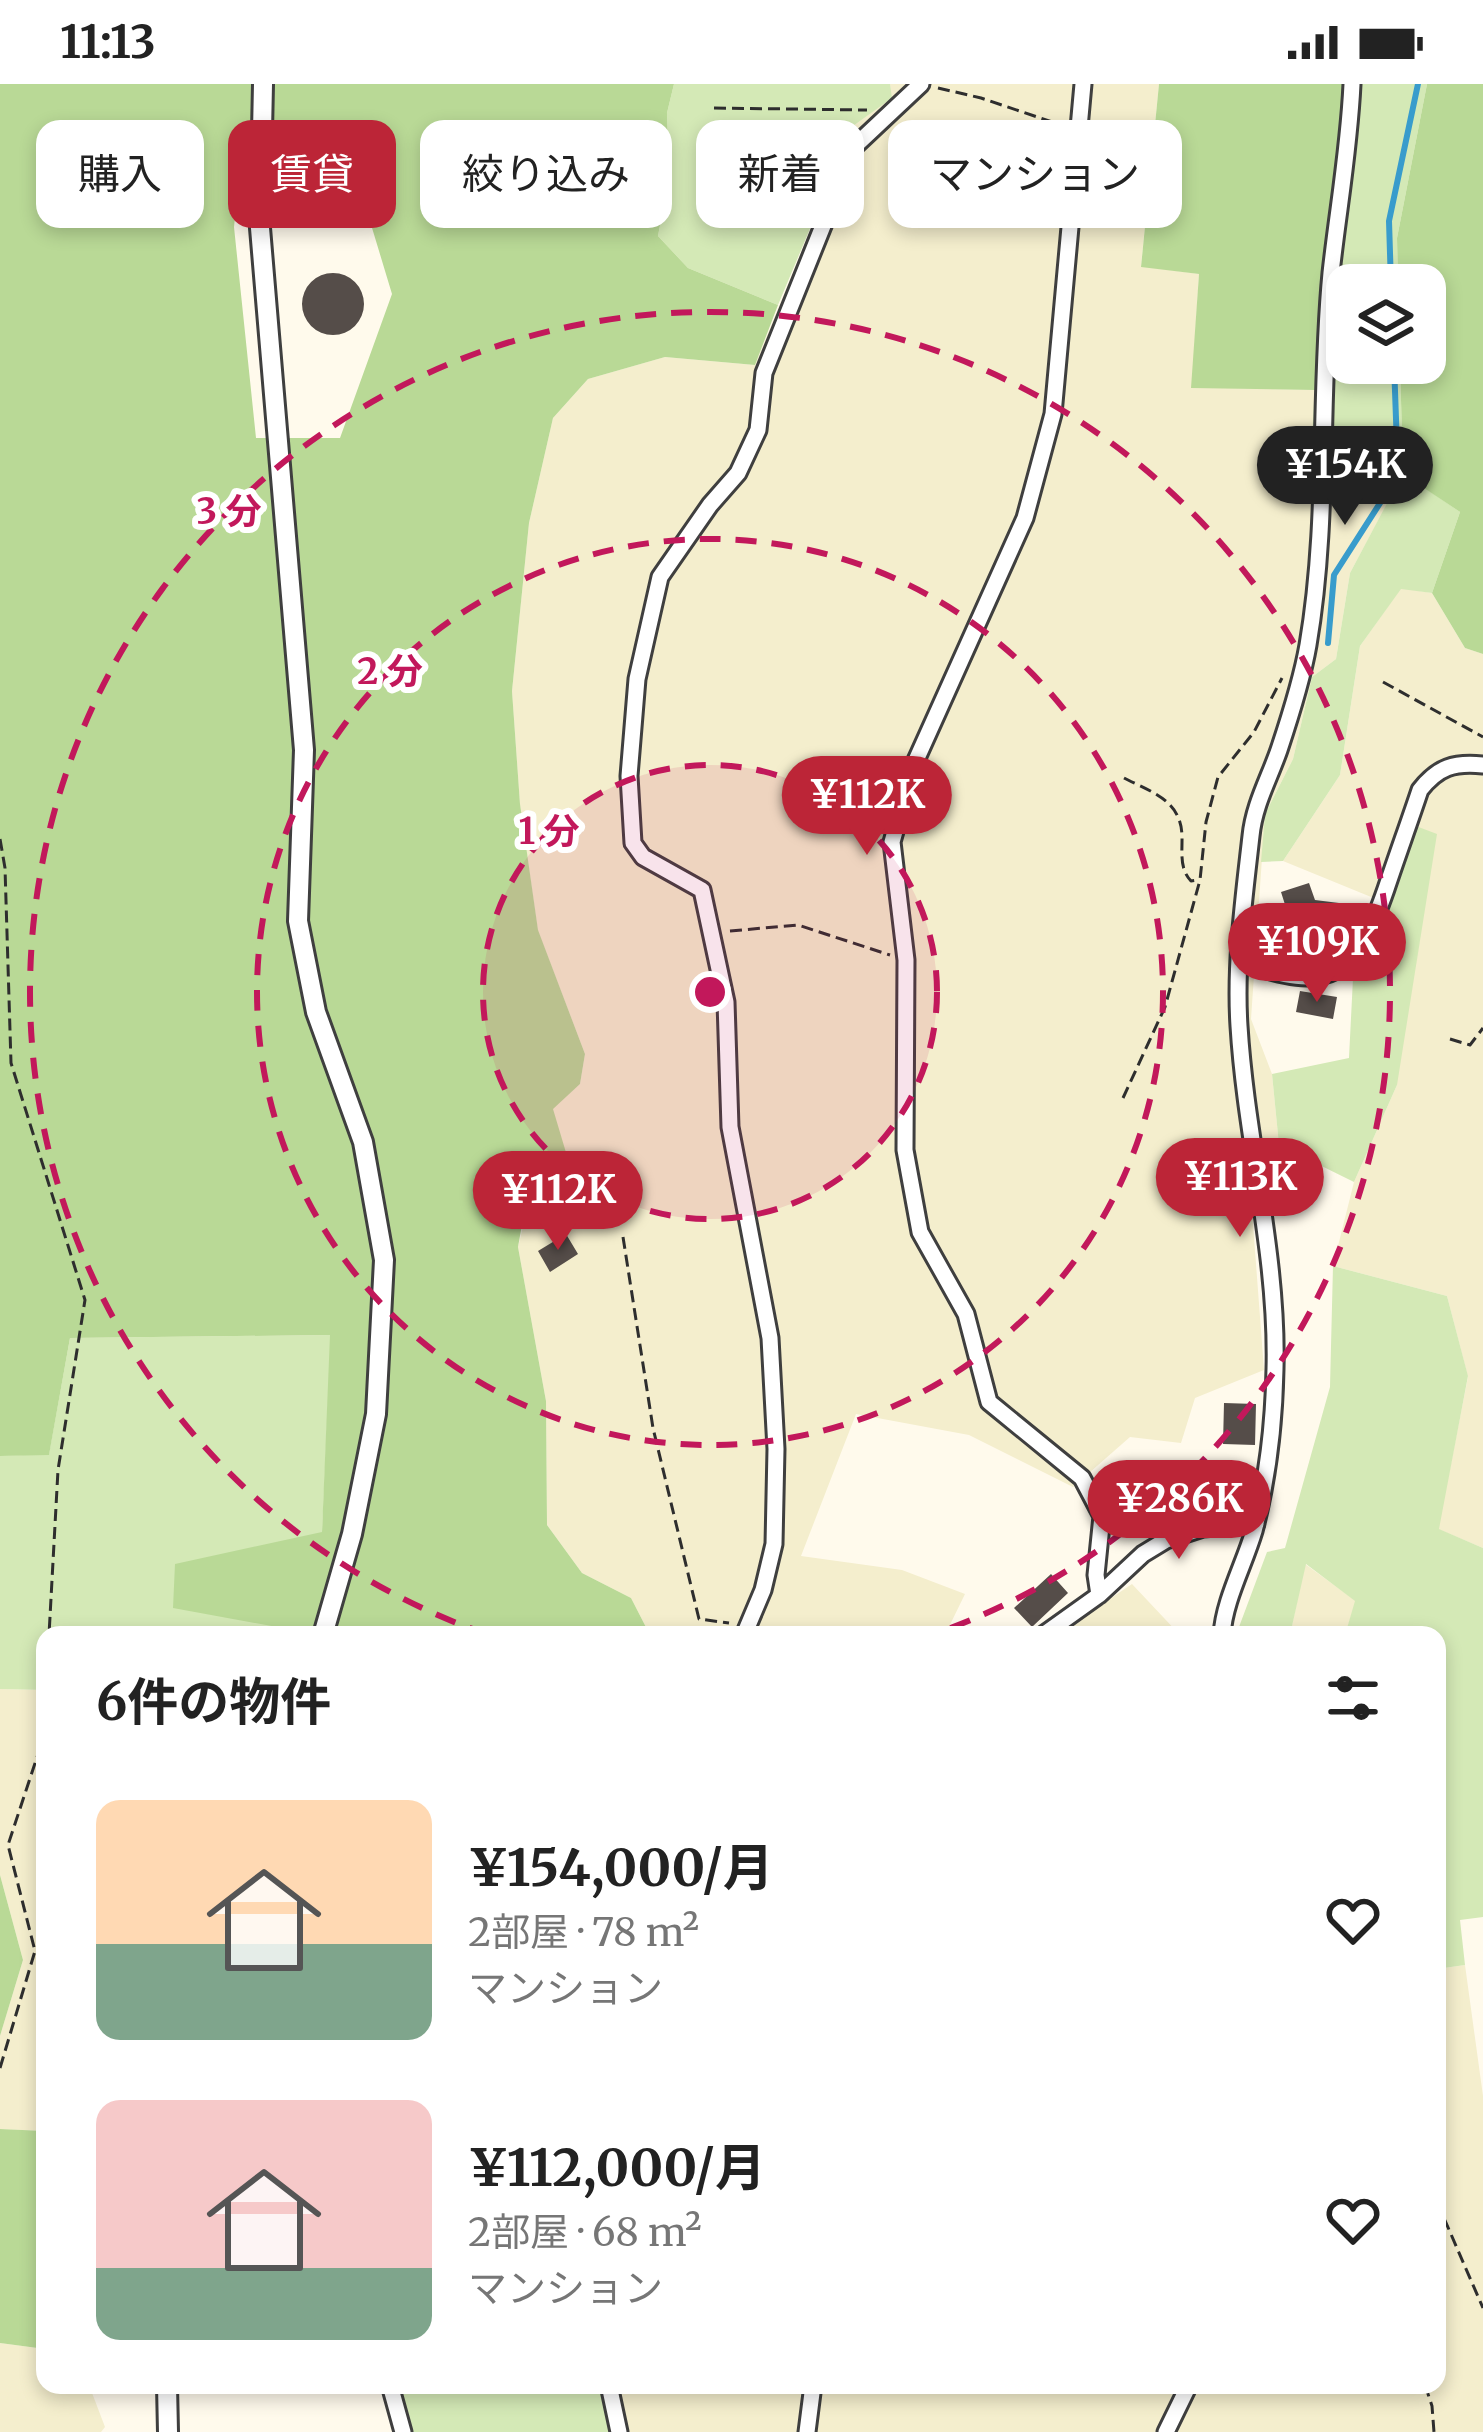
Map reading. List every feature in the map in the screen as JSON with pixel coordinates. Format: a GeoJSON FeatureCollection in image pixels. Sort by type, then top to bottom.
{"type":"FeatureCollection","features":[{"type":"Feature","properties":{"kind":"street"},"geometry":{"type":"LineString","coordinates":[[263,84],[260,228],[304,750],[298,921],[316,1012],[363,1142],[384,1260],[376,1414],[352,1534],[326,1626]]}},
{"type":"Feature","properties":{"kind":"street"},"geometry":{"type":"LineString","coordinates":[[749,1626],[774,1544],[770,1338],[730,1127],[726,1002],[702,890],[643,857],[633,843],[629,776],[637,679],[660,577],[738,473],[758,430],[764,373],[855,146],[921,84]]}},
{"type":"Feature","properties":{"kind":"street"},"geometry":{"type":"LineString","coordinates":[[1081,120],[1083,84]]}},
{"type":"Feature","properties":{"kind":"street"},"geometry":{"type":"LineString","coordinates":[[1223,1626],[1256,1524],[1275,1371],[1274,1311],[1239,1025],[1251,827],[1284,733],[1312,617],[1324,484],[1331,274],[1349,158],[1352,84]]}},
{"type":"Feature","properties":{"kind":"street"},"geometry":{"type":"LineString","coordinates":[[1071,228],[1053,414],[1031,497],[989,604],[913,767],[892,842],[906,960],[905,1150],[920,1232],[966,1314],[989,1402],[1082,1478],[1102,1516],[1096,1575],[1099,1595]]}},
{"type":"Feature","properties":{"kind":"street"},"geometry":{"type":"LineString","coordinates":[[1240,961],[1282,977],[1322,976],[1352,962],[1370,936],[1420,790],[1435,771],[1460,763],[1483,764]]}},
{"type":"Feature","properties":{"kind":"street"},"geometry":{"type":"LineString","coordinates":[[1056,1626],[1166,1540],[1203,1528],[1256,1524]]}},
{"type":"Feature","properties":{"kind":"street"},"geometry":{"type":"LineString","coordinates":[[167,2394],[168,2432]]}},
{"type":"Feature","properties":{"kind":"street"},"geometry":{"type":"LineString","coordinates":[[392,2394],[403,2432]]}},
{"type":"Feature","properties":{"kind":"street"},"geometry":{"type":"LineString","coordinates":[[611,2394],[619,2432]]}},
{"type":"Feature","properties":{"kind":"street"},"geometry":{"type":"LineString","coordinates":[[807,2432],[812,2394]]}},
{"type":"Feature","properties":{"kind":"street"},"geometry":{"type":"LineString","coordinates":[[1166,2432],[1185,2394]]}},
{"type":"Feature","properties":{"kind":"path"},"geometry":{"type":"LineString","coordinates":[[921,84],[1047,120]]}},
{"type":"Feature","properties":{"kind":"path"},"geometry":{"type":"LineString","coordinates":[[714,108],[892,110]]}},
{"type":"Feature","properties":{"kind":"path"},"geometry":{"type":"LineString","coordinates":[[1123,1098],[1165,1007],[1200,880],[1206,822],[1218,778],[1254,732],[1283,676]]}},
{"type":"Feature","properties":{"kind":"path"},"geometry":{"type":"LineString","coordinates":[[1384,682],[1483,737]]}},
{"type":"Feature","properties":{"kind":"path"},"geometry":{"type":"LineString","coordinates":[[1124,778],[1163,797],[1180,818],[1183,872],[1191,881],[1200,880]]}},
{"type":"Feature","properties":{"kind":"path"},"geometry":{"type":"LineString","coordinates":[[0,839],[5,868],[10,1063],[85,1300],[58,1470],[49,1626]]}},
{"type":"Feature","properties":{"kind":"path"},"geometry":{"type":"LineString","coordinates":[[711,932],[798,925],[906,960]]}},
{"type":"Feature","properties":{"kind":"path"},"geometry":{"type":"LineString","coordinates":[[1450,1039],[1470,1045],[1483,1028]]}},
{"type":"Feature","properties":{"kind":"path"},"geometry":{"type":"LineString","coordinates":[[623,1237],[653,1428],[699,1619],[730,1626]]}},
{"type":"Feature","properties":{"kind":"path"},"geometry":{"type":"LineString","coordinates":[[0,2068],[35,1951],[8,1845],[36,1759]]}},
{"type":"Feature","properties":{"kind":"path"},"geometry":{"type":"LineString","coordinates":[[1446,2223],[1483,2308]]}},
{"type":"Feature","properties":{"kind":"path"},"geometry":{"type":"LineString","coordinates":[[1428,2394],[1433,2432]]}},
{"type":"Feature","properties":{"kind":"shaded area"},"geometry":{"type":"Polygon","coordinates":[[[890,84],[1159,84],[1155,120],[888,120],[888,228],[1145,228],[1141,266],[1199,274],[1192,387],[1315,390],[1310,472],[1403,474],[1350,573],[1336,659],[1312,677],[1293,759],[1265,814],[1251,1019],[1272,1074],[1279,1145],[1252,1211],[1264,1370],[1195,1398],[1181,1443],[1130,1437],[1073,1487],[969,1435],[856,1414],[801,1556],[902,1570],[965,1594],[949,1626],[645,1626],[631,1598],[582,1573],[547,1525],[546,1401],[518,1247],[552,1109],[580,1084],[585,1054],[538,931],[520,805],[512,691],[529,523],[553,418],[588,379],[665,357],[755,365],[811,228],[864,228],[861,120],[891,98],[890,84]]]}},
{"type":"Feature","properties":{"kind":"shaded area"},"geometry":{"type":"Polygon","coordinates":[[[1401,588],[1432,593],[1465,648],[1483,654],[1483,1548],[1438,1529],[1468,1377],[1447,1296],[1333,1266],[1354,1182],[1397,1085],[1376,899],[1283,861],[1340,775],[1360,646],[1401,588]]]}},
{"type":"Feature","properties":{"kind":"shaded area"},"geometry":{"type":"Polygon","coordinates":[[[1305,1564],[1356,1601],[1348,1626],[1292,1626],[1305,1564]]]}},
{"type":"Feature","properties":{"kind":"shaded area"},"geometry":{"type":"Polygon","coordinates":[[[1132,1584],[1172,1626],[1069,1626],[1132,1584]]]}},
{"type":"Feature","properties":{"kind":"shaded area"},"geometry":{"type":"Polygon","coordinates":[[[0,1689],[36,1690],[36,2131],[0,2129],[0,2036],[23,1960],[0,1875],[0,1689]]]}},
{"type":"Feature","properties":{"kind":"shaded area"},"geometry":{"type":"Polygon","coordinates":[[[1465,1965],[1483,2096],[1483,2432],[609,2432],[601,2394],[1446,2394],[1446,1968],[1465,1965]]]}},
{"type":"Feature","properties":{"kind":"shaded area"},"geometry":{"type":"Polygon","coordinates":[[[0,2343],[36,2348],[36,2394],[92,2394],[105,2427],[101,2432],[0,2432],[0,2343]]]}},
{"type":"Feature","properties":{"kind":"green space"},"geometry":{"type":"Polygon","coordinates":[[[0,84],[674,84],[667,120],[420,120],[420,228],[659,228],[658,236],[688,268],[778,305],[755,365],[665,357],[588,379],[553,418],[529,523],[512,691],[520,804],[538,930],[585,1054],[580,1084],[553,1109],[573,1176],[525,1208],[518,1247],[546,1401],[547,1525],[582,1573],[631,1598],[645,1626],[271,1626],[173,1608],[175,1564],[322,1532],[330,1335],[70,1338],[49,1455],[0,1456],[0,84]],[[228,120],[228,228],[234,228],[256,438],[340,438],[392,294],[372,228],[396,228],[396,120],[228,120]]]}},
{"type":"Feature","properties":{"kind":"green space"},"geometry":{"type":"Polygon","coordinates":[[[674,84],[890,84],[892,98],[861,120],[696,120],[696,228],[810,228],[778,305],[688,268],[658,236],[659,228],[672,228],[672,120],[667,120],[674,84]]]}},
{"type":"Feature","properties":{"kind":"green space"},"geometry":{"type":"Polygon","coordinates":[[[1159,84],[1342,84],[1344,134],[1321,278],[1315,390],[1191,388],[1199,274],[1141,267],[1145,228],[1182,228],[1182,120],[1155,120],[1159,84]]]}},
{"type":"Feature","properties":{"kind":"green space"},"geometry":{"type":"Polygon","coordinates":[[[1342,84],[1427,84],[1397,238],[1398,264],[1326,264],[1326,384],[1401,384],[1403,473],[1460,512],[1432,593],[1401,589],[1360,646],[1340,775],[1283,861],[1261,862],[1265,814],[1293,759],[1312,677],[1336,659],[1350,573],[1402,475],[1310,472],[1321,278],[1344,134],[1342,84]]]}},
{"type":"Feature","properties":{"kind":"green space"},"geometry":{"type":"Polygon","coordinates":[[[1427,84],[1483,84],[1483,654],[1465,648],[1432,593],[1460,512],[1403,474],[1401,384],[1446,384],[1446,264],[1398,264],[1397,238],[1427,84]]]}},
{"type":"Feature","properties":{"kind":"green space"},"geometry":{"type":"Polygon","coordinates":[[[1400,820],[1437,834],[1397,1085],[1354,1182],[1279,1145],[1272,1074],[1349,1058],[1353,978],[1400,820]]]}},
{"type":"Feature","properties":{"kind":"green space"},"geometry":{"type":"Polygon","coordinates":[[[1333,1266],[1447,1296],[1468,1376],[1439,1529],[1483,1548],[1483,1917],[1460,1920],[1465,1965],[1446,1968],[1446,1626],[1348,1626],[1355,1601],[1306,1564],[1292,1626],[1239,1626],[1267,1552],[1285,1548],[1330,1387],[1333,1266]]]}},
{"type":"Feature","properties":{"kind":"green space"},"geometry":{"type":"Polygon","coordinates":[[[331,1335],[322,1533],[296,1626],[36,1626],[36,1690],[0,1689],[0,1456],[49,1454],[70,1338],[331,1335]]]}},
{"type":"Feature","properties":{"kind":"green space"},"geometry":{"type":"Polygon","coordinates":[[[0,1875],[23,1960],[0,2036],[0,1875]]]}},
{"type":"Feature","properties":{"kind":"green space"},"geometry":{"type":"Polygon","coordinates":[[[0,2129],[36,2131],[36,2348],[0,2343],[0,2129]]]}},
{"type":"Feature","properties":{"kind":"green space"},"geometry":{"type":"Polygon","coordinates":[[[402,2394],[601,2394],[609,2432],[413,2432],[402,2394]]]}},
{"type":"Feature","properties":{"kind":"building"},"geometry":{"type":"Polygon","coordinates":[[[333,273],[355,282],[364,304],[355,326],[333,335],[311,326],[302,304],[311,282],[333,273]]]}},
{"type":"Feature","properties":{"kind":"building"},"geometry":{"type":"Polygon","coordinates":[[[1309,883],[1315,900],[1355,905],[1352,929],[1320,925],[1294,933],[1281,892],[1309,883]]]}},
{"type":"Feature","properties":{"kind":"building"},"geometry":{"type":"Polygon","coordinates":[[[1300,991],[1337,997],[1333,1019],[1296,1012],[1300,991]]]}},
{"type":"Feature","properties":{"kind":"building"},"geometry":{"type":"Polygon","coordinates":[[[566,1234],[578,1254],[550,1272],[538,1251],[566,1234]]]}},
{"type":"Feature","properties":{"kind":"building"},"geometry":{"type":"Polygon","coordinates":[[[1224,1403],[1256,1404],[1255,1445],[1223,1444],[1224,1403]]]}},
{"type":"Feature","properties":{"kind":"building"},"geometry":{"type":"Polygon","coordinates":[[[1143,1462],[1166,1471],[1154,1505],[1131,1496],[1143,1462]]]}},
{"type":"Feature","properties":{"kind":"building"},"geometry":{"type":"Polygon","coordinates":[[[1051,1574],[1068,1593],[1033,1626],[1014,1608],[1051,1574]]]}},
{"type":"Feature","properties":{"kind":"waterway"},"geometry":{"type":"LineString","coordinates":[[1390,264],[1389,221],[1418,84]]}},
{"type":"Feature","properties":{"kind":"waterway"},"geometry":{"type":"LineString","coordinates":[[1328,643],[1334,575],[1398,475],[1395,384]]}}]}
